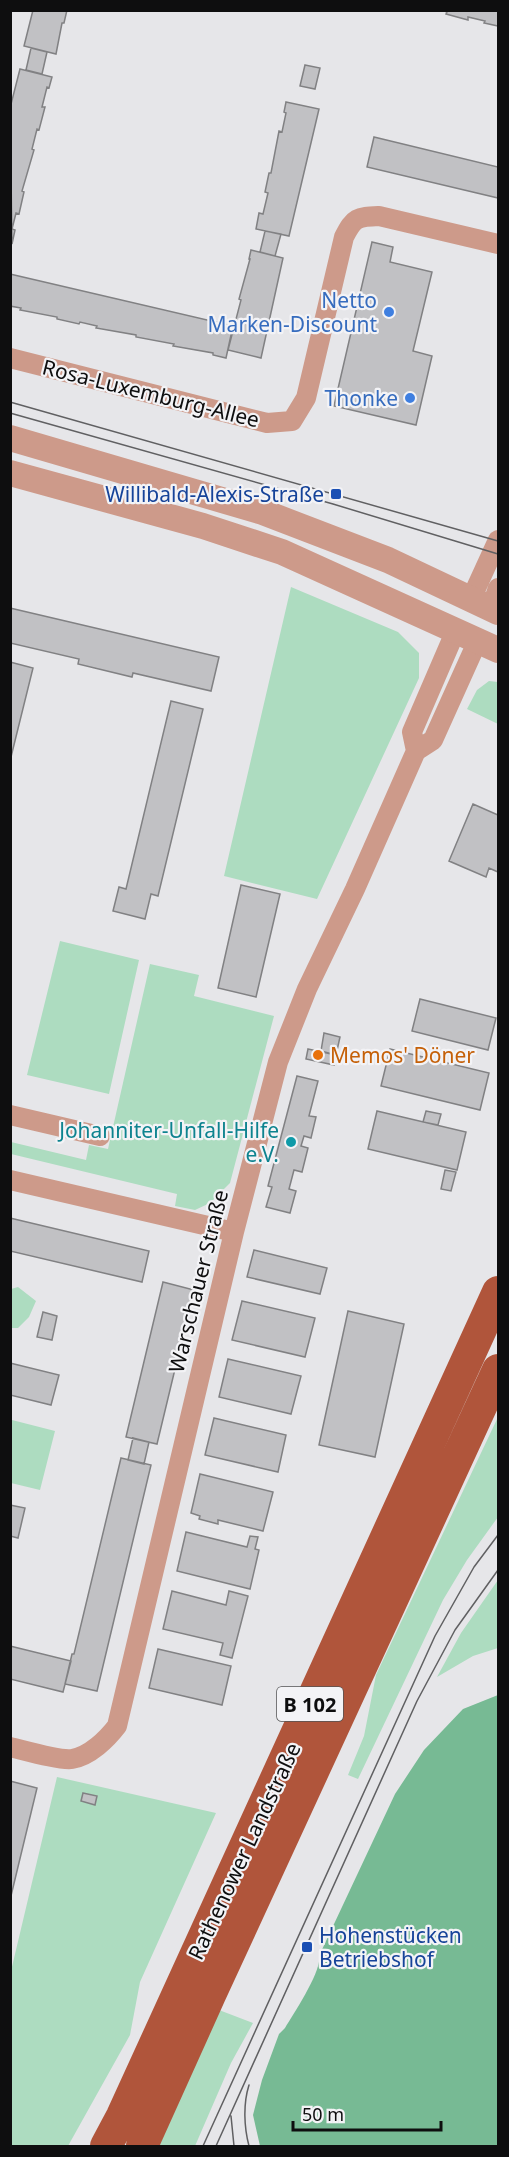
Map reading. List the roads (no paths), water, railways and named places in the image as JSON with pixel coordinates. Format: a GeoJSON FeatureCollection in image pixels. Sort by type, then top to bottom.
{"type":"FeatureCollection","features":[{"type":"Feature","properties":{"kind":"main road","name":"Rathenower Landstraße"},"geometry":{"type":"LineString","coordinates":[[106,2146],[122,2116],[498,1292]]}},
{"type":"Feature","properties":{"kind":"main road","name":"Rathenower Landstraße"},"geometry":{"type":"LineString","coordinates":[[142,2146],[498,1370]]}},
{"type":"Feature","properties":{"kind":"street","name":"Rosa-Luxemburg-Allee"},"geometry":{"type":"LineString","coordinates":[[10,358],[267,423],[291,421],[306,398],[344,237],[351,221],[361,217],[379,216],[498,244]]}},
{"type":"Feature","properties":{"kind":"street"},"geometry":{"type":"LineString","coordinates":[[10,438],[263,512],[490,602]]}},
{"type":"Feature","properties":{"kind":"street"},"geometry":{"type":"LineString","coordinates":[[10,473],[203,526],[282,552],[477,640],[490,602],[498,540]]}},
{"type":"Feature","properties":{"kind":"street","name":"Warschauer Straße"},"geometry":{"type":"LineString","coordinates":[[10,1747],[71,1760],[87,1753],[107,1739],[117,1726],[234,1232],[278,1062],[308,989],[416,751],[433,740],[477,640]]}},
{"type":"Feature","properties":{"kind":"street"},"geometry":{"type":"LineString","coordinates":[[10,1115],[100,1136]]}},
{"type":"Feature","properties":{"kind":"street"},"geometry":{"type":"LineString","coordinates":[[10,1180],[234,1232]]}},
{"type":"Feature","properties":{"kind":"tram line"},"geometry":{"type":"LineString","coordinates":[[10,402],[498,541]]}},
{"type":"Feature","properties":{"kind":"tram line"},"geometry":{"type":"LineString","coordinates":[[10,413],[333,504],[498,554]]}},
{"type":"Feature","properties":{"kind":"tram line"},"geometry":{"type":"LineString","coordinates":[[203,2146],[435,1636],[474,1567],[498,1535]]}},
{"type":"Feature","properties":{"kind":"tram line"},"geometry":{"type":"LineString","coordinates":[[216,2146],[417,1701],[455,1630],[498,1570]]}},
{"type":"Feature","properties":{"kind":"tram line"},"geometry":{"type":"LineString","coordinates":[[249,2085],[245,2116],[249,2146]]}},
{"type":"Feature","properties":{"kind":"tram line"},"geometry":{"type":"LineString","coordinates":[[231,2116],[234,2146]]}},
{"type":"Feature","properties":{"kind":"place","name":"Netto Marken-Discount"},"geometry":{"type":"Point","coordinates":[389,312]}},
{"type":"Feature","properties":{"kind":"place","name":"Thonke"},"geometry":{"type":"Point","coordinates":[410,398]}},
{"type":"Feature","properties":{"kind":"place","name":"Willibald-Alexis-Straße"},"geometry":{"type":"Point","coordinates":[336,494]}},
{"type":"Feature","properties":{"kind":"place","name":"Memos' Döner"},"geometry":{"type":"Point","coordinates":[318,1055]}},
{"type":"Feature","properties":{"kind":"place","name":"Johanniter-Unfall-Hilfe e.V."},"geometry":{"type":"Point","coordinates":[291,1142]}},
{"type":"Feature","properties":{"kind":"place","name":"Hohenstücken Betriebshof"},"geometry":{"type":"Point","coordinates":[307,1947]}}]}
